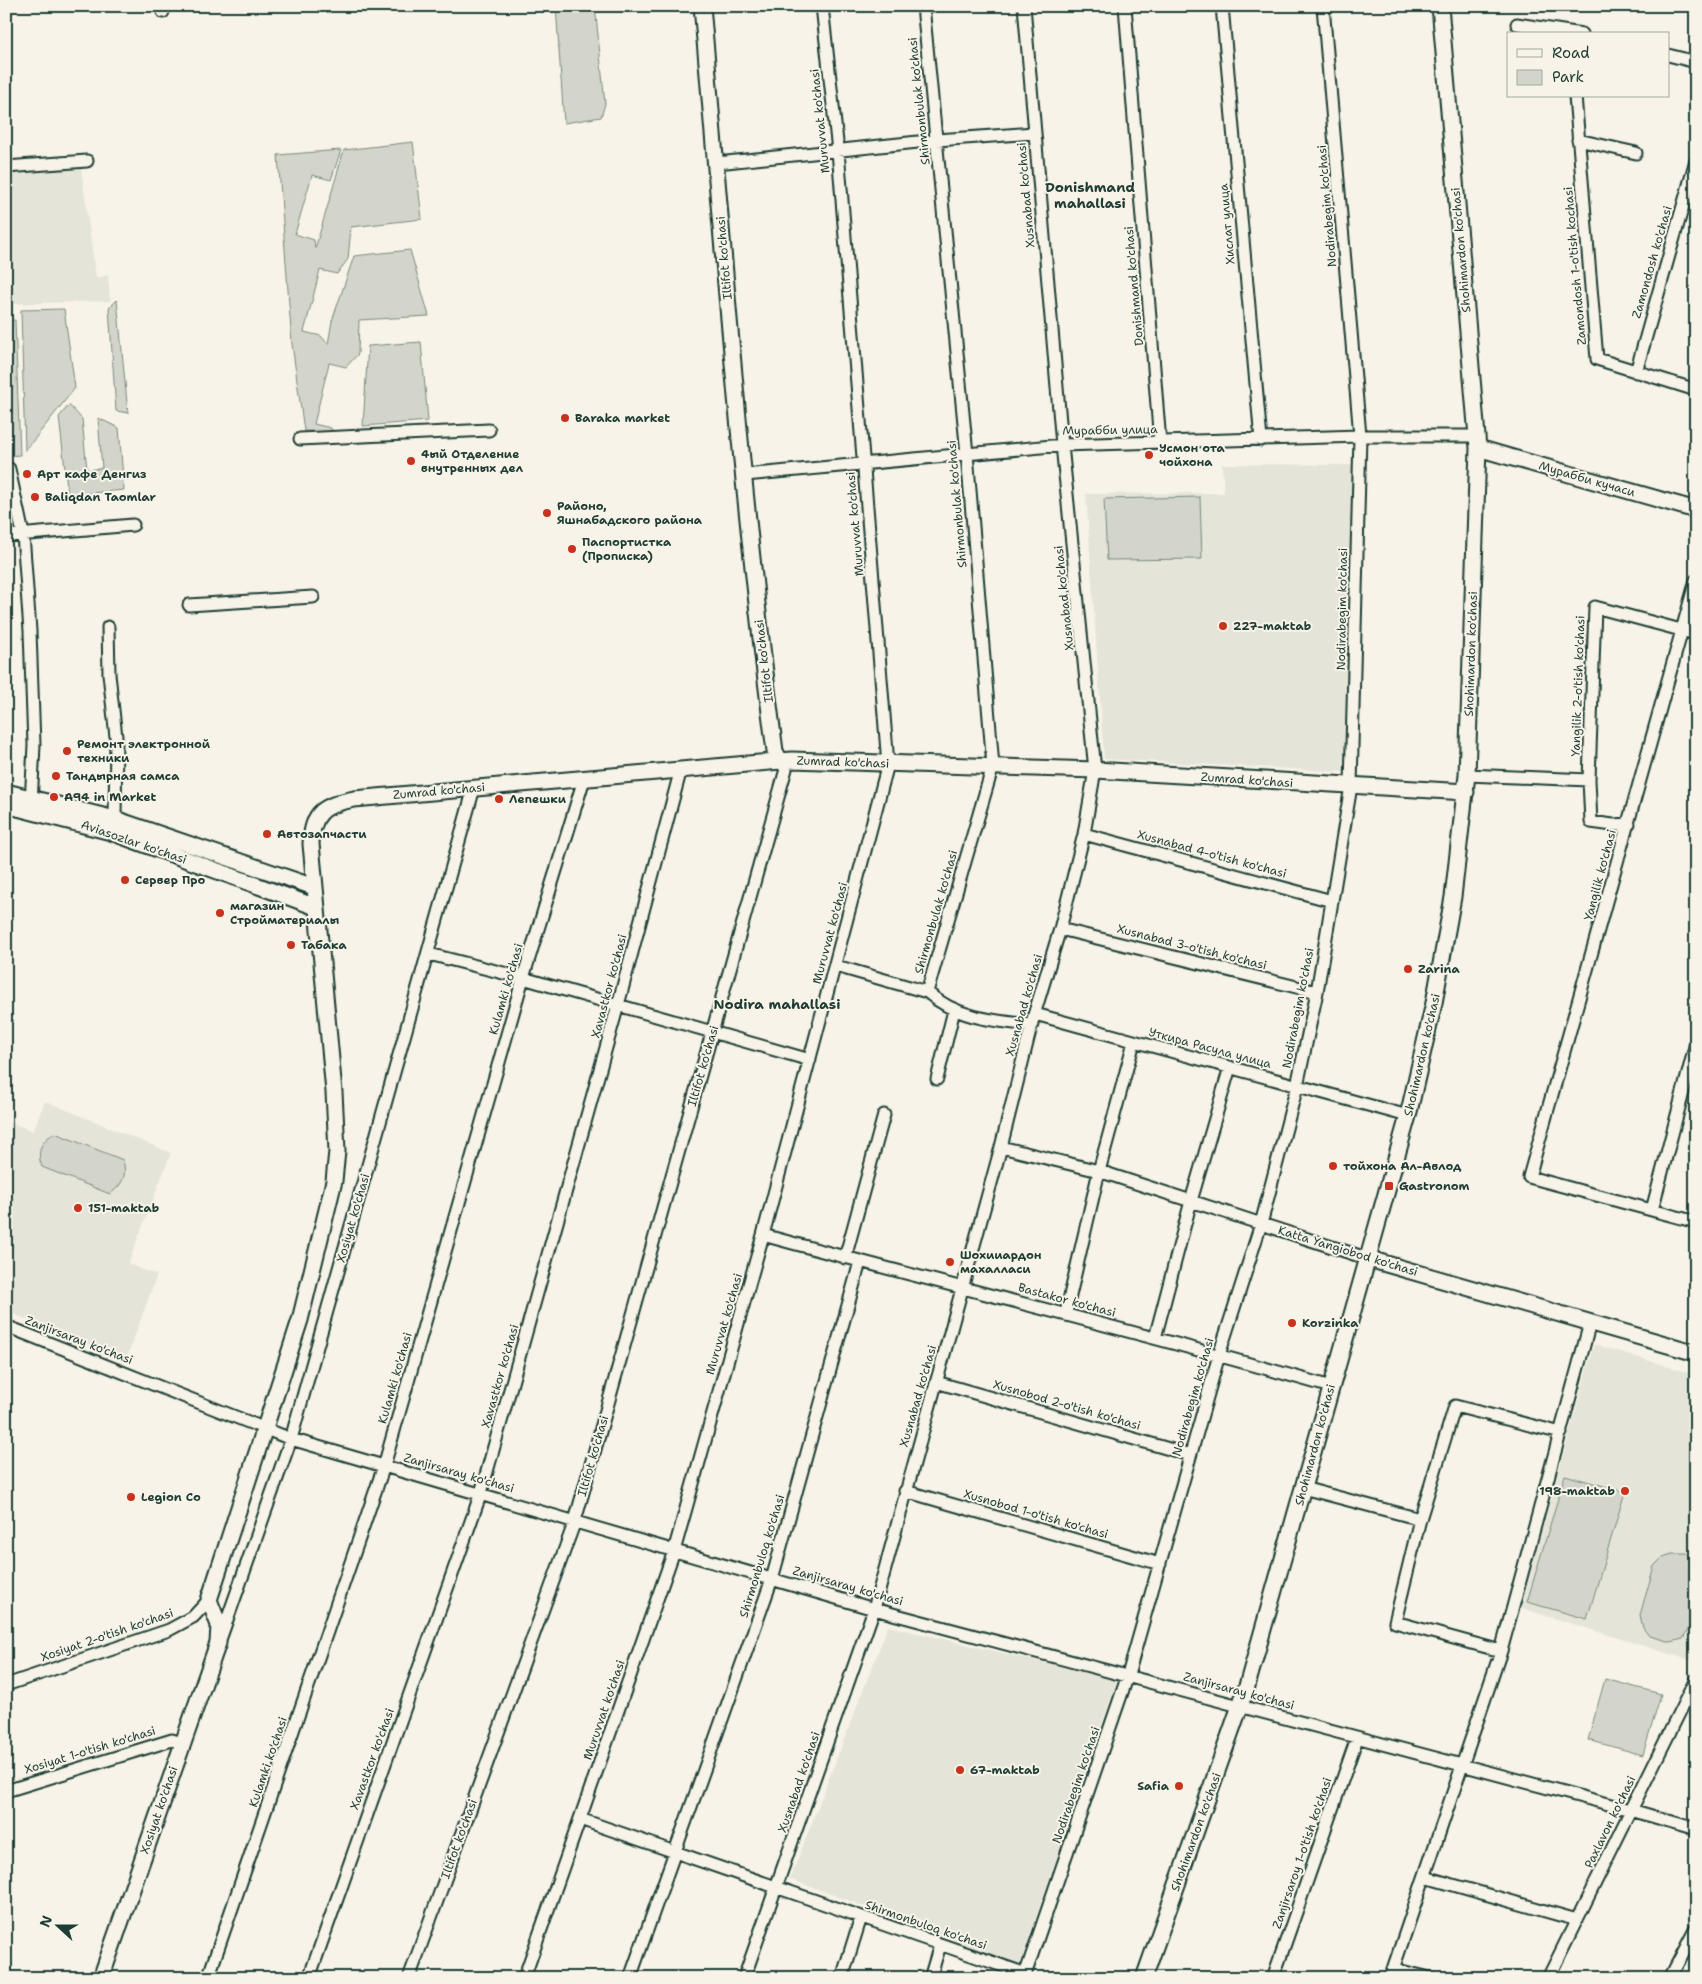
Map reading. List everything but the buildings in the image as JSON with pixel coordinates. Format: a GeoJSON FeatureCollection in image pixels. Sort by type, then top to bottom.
{"type":"FeatureCollection","features":[{"type":"Feature","properties":{"kind":"main road","name":"Iltifot ko'chasi"},"geometry":{"type":"LineString","coordinates":[[702,6],[732,352],[760,637],[775,751],[780,761]]}},
{"type":"Feature","properties":{"kind":"main road","name":"Shohimardon ko'chasi"},"geometry":{"type":"LineString","coordinates":[[1144,1978],[1241,1705],[1408,1116],[1444,950],[1466,792],[1478,442],[1440,6]]}},
{"type":"Feature","properties":{"kind":"main road","name":"Мурабби кучаси"},"geometry":{"type":"LineString","coordinates":[[1478,442],[1696,510]]}},
{"type":"Feature","properties":{"kind":"main road","name":"Zumrad ko'chasi"},"geometry":{"type":"LineString","coordinates":[[316,906],[312,831],[318,816],[328,805],[354,799],[780,761],[1095,770],[1466,792]]}},
{"type":"Feature","properties":{"kind":"main road","name":"Aviasozlar ko'chasi"},"geometry":{"type":"LineString","coordinates":[[6,792],[31,804],[113,826],[314,887]]}},
{"type":"Feature","properties":{"kind":"main road","name":"Aviasozlar ko'chasi"},"geometry":{"type":"LineString","coordinates":[[6,805],[31,804]]}},
{"type":"Feature","properties":{"kind":"main road","name":"Aviasozlar ko'chasi"},"geometry":{"type":"LineString","coordinates":[[113,826],[316,906]]}},
{"type":"Feature","properties":{"kind":"main road","name":"Xosiyat ko'chasi"},"geometry":{"type":"LineString","coordinates":[[101,1978],[218,1643],[219,1625],[209,1600],[266,1430],[300,1320],[328,1210],[336,1167],[334,1092],[316,906]]}},
{"type":"Feature","properties":{"kind":"main road","name":"Katta Yangiobod ko'chasi"},"geometry":{"type":"LineString","coordinates":[[1369,1259],[1696,1353]]}},
{"type":"Feature","properties":{"kind":"street","name":"Muruvvat ko'chasi"},"geometry":{"type":"LineString","coordinates":[[524,1978],[674,1551],[763,1235],[836,966],[888,764],[838,151],[822,6]]}},
{"type":"Feature","properties":{"kind":"street","name":"Shirmonbulak ko'chasi"},"geometry":{"type":"LineString","coordinates":[[923,6],[967,454],[993,766],[927,992]]}},
{"type":"Feature","properties":{"kind":"street","name":"Xusnabad ko'chasi"},"geometry":{"type":"LineString","coordinates":[[744,1978],[874,1608],[963,1288],[1033,1020],[1060,929],[1084,834],[1095,770],[1062,445],[1024,6]]}},
{"type":"Feature","properties":{"kind":"street","name":"Donishmand ko'chasi"},"geometry":{"type":"LineString","coordinates":[[1125,6],[1160,443]]}},
{"type":"Feature","properties":{"kind":"street","name":"Хислат улица"},"geometry":{"type":"LineString","coordinates":[[1222,6],[1261,440]]}},
{"type":"Feature","properties":{"kind":"street","name":"Nodirabegim ko'chasi"},"geometry":{"type":"LineString","coordinates":[[1025,1976],[1128,1675],[1190,1455],[1261,1224],[1298,1086],[1317,992],[1351,786],[1360,436],[1323,6]]}},
{"type":"Feature","properties":{"kind":"street"},"geometry":{"type":"LineString","coordinates":[[1517,24],[1571,32]]}},
{"type":"Feature","properties":{"kind":"street"},"geometry":{"type":"LineString","coordinates":[[1670,56],[1696,62]]}},
{"type":"Feature","properties":{"kind":"street","name":"Zamondosh 1-o'tish kochasi"},"geometry":{"type":"LineString","coordinates":[[1575,98],[1597,359],[1696,390]]}},
{"type":"Feature","properties":{"kind":"street"},"geometry":{"type":"LineString","coordinates":[[717,163],[937,140],[1034,134]]}},
{"type":"Feature","properties":{"kind":"street"},"geometry":{"type":"LineString","coordinates":[[1578,140],[1636,154]]}},
{"type":"Feature","properties":{"kind":"street","name":"Zamondosh ko'chasi"},"geometry":{"type":"LineString","coordinates":[[1636,372],[1696,160]]}},
{"type":"Feature","properties":{"kind":"street"},"geometry":{"type":"LineString","coordinates":[[6,166],[87,161]]}},
{"type":"Feature","properties":{"kind":"street"},"geometry":{"type":"LineString","coordinates":[[300,439],[488,430]]}},
{"type":"Feature","properties":{"kind":"street","name":"Мурабби улица"},"geometry":{"type":"LineString","coordinates":[[745,475],[1062,445],[1360,436],[1478,442]]}},
{"type":"Feature","properties":{"kind":"street"},"geometry":{"type":"LineString","coordinates":[[6,469],[9,468],[24,534],[34,745],[31,804]]}},
{"type":"Feature","properties":{"kind":"street"},"geometry":{"type":"LineString","coordinates":[[6,536],[133,525]]}},
{"type":"Feature","properties":{"kind":"street","name":"Yangilik ko'chasi"},"geometry":{"type":"LineString","coordinates":[[1652,1210],[1529,1177],[1696,580]]}},
{"type":"Feature","properties":{"kind":"street"},"geometry":{"type":"LineString","coordinates":[[189,605],[313,597]]}},
{"type":"Feature","properties":{"kind":"street","name":"Yangilik 2-o'tish ko'chasi"},"geometry":{"type":"LineString","coordinates":[[1629,824],[1613,825],[1591,822],[1589,780],[1595,608],[1696,634]]}},
{"type":"Feature","properties":{"kind":"street"},"geometry":{"type":"LineString","coordinates":[[108,627],[109,674],[116,737],[113,826]]}},
{"type":"Feature","properties":{"kind":"street","name":"Iltifot ko'chasi"},"geometry":{"type":"LineString","coordinates":[[409,1978],[575,1520],[786,769],[780,761]]}},
{"type":"Feature","properties":{"kind":"street","name":"Xavastkor ko'chasi"},"geometry":{"type":"LineString","coordinates":[[308,1978],[481,1493],[618,1005],[681,769]]}},
{"type":"Feature","properties":{"kind":"street"},"geometry":{"type":"LineString","coordinates":[[1467,775],[1589,780]]}},
{"type":"Feature","properties":{"kind":"street","name":"Kulamki ko'chasi"},"geometry":{"type":"LineString","coordinates":[[208,1978],[384,1466],[523,978],[584,778]]}},
{"type":"Feature","properties":{"kind":"street","name":"Xosiyat ko'chasi"},"geometry":{"type":"LineString","coordinates":[[218,1643],[290,1439],[429,954],[474,788]]}},
{"type":"Feature","properties":{"kind":"street","name":"Xusnabad 4-o'tish ko'chasi"},"geometry":{"type":"LineString","coordinates":[[1084,834],[1332,901]]}},
{"type":"Feature","properties":{"kind":"street","name":"Xusnabad 3-o'tish ko'chasi"},"geometry":{"type":"LineString","coordinates":[[1060,929],[1317,992]]}},
{"type":"Feature","properties":{"kind":"street"},"geometry":{"type":"LineString","coordinates":[[429,954],[523,978],[810,1060]]}},
{"type":"Feature","properties":{"kind":"street","name":"Уткира Расула улица"},"geometry":{"type":"LineString","coordinates":[[836,966],[927,992],[938,1002],[954,1010],[986,1020],[1033,1020],[1134,1042],[1408,1116]]}},
{"type":"Feature","properties":{"kind":"street"},"geometry":{"type":"LineString","coordinates":[[937,1079],[954,1010]]}},
{"type":"Feature","properties":{"kind":"street"},"geometry":{"type":"LineString","coordinates":[[1066,1313],[1099,1171],[1134,1042]]}},
{"type":"Feature","properties":{"kind":"street"},"geometry":{"type":"LineString","coordinates":[[1696,1044],[1652,1210],[1696,1222]]}},
{"type":"Feature","properties":{"kind":"street"},"geometry":{"type":"LineString","coordinates":[[1155,1338],[1191,1201],[1230,1067]]}},
{"type":"Feature","properties":{"kind":"street"},"geometry":{"type":"LineString","coordinates":[[845,1258],[884,1115]]}},
{"type":"Feature","properties":{"kind":"street","name":"Katta Yangiobod ko'chasi"},"geometry":{"type":"LineString","coordinates":[[1001,1147],[1099,1171],[1369,1259]]}},
{"type":"Feature","properties":{"kind":"street","name":"Bastakor ko'chasi"},"geometry":{"type":"LineString","coordinates":[[763,1235],[860,1262],[1066,1313],[1331,1387]]}},
{"type":"Feature","properties":{"kind":"street","name":"Shirmonbuloq ko'chasi"},"geometry":{"type":"LineString","coordinates":[[630,1978],[772,1579],[860,1262]]}},
{"type":"Feature","properties":{"kind":"street"},"geometry":{"type":"LineString","coordinates":[[1430,1978],[1391,1973],[1464,1766],[1501,1651],[1590,1323]]}},
{"type":"Feature","properties":{"kind":"street","name":"Zanjirsaray ko'chasi"},"geometry":{"type":"LineString","coordinates":[[6,1326],[290,1439],[874,1608],[1241,1705],[1696,1829]]}},
{"type":"Feature","properties":{"kind":"street","name":"Xusnobod 2-o'tish ko'chasi"},"geometry":{"type":"LineString","coordinates":[[936,1382],[1190,1455]]}},
{"type":"Feature","properties":{"kind":"street"},"geometry":{"type":"LineString","coordinates":[[1501,1651],[1394,1622],[1420,1520],[1454,1406],[1561,1433]]}},
{"type":"Feature","properties":{"kind":"street"},"geometry":{"type":"LineString","coordinates":[[1303,1488],[1420,1520]]}},
{"type":"Feature","properties":{"kind":"street","name":"Xusnobod 1-o'tish ko'chasi"},"geometry":{"type":"LineString","coordinates":[[906,1491],[1160,1564]]}},
{"type":"Feature","properties":{"kind":"street","name":"Xosiyat 2-o'tish ko'chasi"},"geometry":{"type":"LineString","coordinates":[[6,1684],[169,1630],[193,1617],[209,1600]]}},
{"type":"Feature","properties":{"kind":"street","name":"Paxlavon ko'chasi"},"geometry":{"type":"LineString","coordinates":[[1548,1978],[1631,1810],[1691,1702],[1696,1679]]}},
{"type":"Feature","properties":{"kind":"street","name":"Zanjirsaroy 1-o'tish ko'chasi"},"geometry":{"type":"LineString","coordinates":[[1273,1978],[1357,1738]]}},
{"type":"Feature","properties":{"kind":"street","name":"Xosiyat 1-o'tish ko'chasi"},"geometry":{"type":"LineString","coordinates":[[6,1791],[172,1740],[182,1743]]}},
{"type":"Feature","properties":{"kind":"street","name":"Shirmonbuloq ko'chasi"},"geometry":{"type":"LineString","coordinates":[[580,1819],[940,1944],[1025,1976]]}},
{"type":"Feature","properties":{"kind":"street"},"geometry":{"type":"LineString","coordinates":[[1425,1877],[1577,1920]]}},
{"type":"Feature","properties":{"kind":"street"},"geometry":{"type":"LineString","coordinates":[[842,1978],[861,1917]]}},
{"type":"Feature","properties":{"kind":"street"},"geometry":{"type":"LineString","coordinates":[[1670,1978],[1696,1928]]}},
{"type":"Feature","properties":{"kind":"street"},"geometry":{"type":"LineString","coordinates":[[930,1978],[940,1944]]}},
{"type":"Feature","properties":{"kind":"shaded area"},"geometry":{"type":"Polygon","coordinates":[[[81,167],[96,278],[108,275],[110,301],[6,304],[6,172],[81,167]]]}},
{"type":"Feature","properties":{"kind":"shaded area","name":"227-maktab"},"geometry":{"type":"Polygon","coordinates":[[[1222,464],[1356,465],[1347,772],[1104,759],[1086,494],[1224,493],[1222,464]]]}},
{"type":"Feature","properties":{"kind":"shaded area","name":"151-maktab"},"geometry":{"type":"Polygon","coordinates":[[[45,1101],[171,1153],[128,1264],[157,1275],[126,1360],[6,1311],[6,1121],[33,1131],[45,1101]]]}},
{"type":"Feature","properties":{"kind":"shaded area","name":"198-maktab"},"geometry":{"type":"Polygon","coordinates":[[[1594,1344],[1696,1375],[1696,1662],[1521,1608],[1594,1344]]]}},
{"type":"Feature","properties":{"kind":"shaded area","name":"67-maktab"},"geometry":{"type":"Polygon","coordinates":[[[888,1626],[1117,1680],[1020,1964],[790,1879],[888,1626]]]}},
{"type":"Feature","properties":{"kind":"green space"},"geometry":{"type":"Polygon","coordinates":[[[556,6],[595,6],[605,104],[601,117],[564,123],[556,6]]]}},
{"type":"Feature","properties":{"kind":"green space"},"geometry":{"type":"Polygon","coordinates":[[[413,142],[422,219],[351,227],[348,259],[337,274],[320,270],[304,332],[321,336],[328,344],[332,321],[354,256],[410,250],[429,316],[359,320],[358,354],[346,367],[329,363],[314,424],[331,428],[333,432],[304,431],[292,344],[278,155],[341,150],[331,180],[312,175],[295,234],[314,240],[315,249],[344,150],[413,142]]]}},
{"type":"Feature","properties":{"kind":"green space"},"geometry":{"type":"Polygon","coordinates":[[[117,300],[128,413],[116,411],[109,308],[117,300]]]}},
{"type":"Feature","properties":{"kind":"green space"},"geometry":{"type":"Polygon","coordinates":[[[64,309],[75,388],[25,451],[21,310],[64,309]]]}},
{"type":"Feature","properties":{"kind":"green space"},"geometry":{"type":"Polygon","coordinates":[[[15,320],[20,455],[6,456],[6,321],[15,320]]]}},
{"type":"Feature","properties":{"kind":"green space"},"geometry":{"type":"Polygon","coordinates":[[[421,342],[428,421],[363,426],[368,346],[421,342]]]}},
{"type":"Feature","properties":{"kind":"green space"},"geometry":{"type":"Polygon","coordinates":[[[69,405],[82,419],[87,470],[102,468],[98,418],[119,428],[124,490],[68,495],[59,417],[69,405]]]}},
{"type":"Feature","properties":{"kind":"green space"},"geometry":{"type":"Polygon","coordinates":[[[1200,497],[1202,559],[1107,560],[1104,499],[1200,497]]]}},
{"type":"Feature","properties":{"kind":"green space"},"geometry":{"type":"Polygon","coordinates":[[[55,1133],[123,1160],[124,1175],[118,1187],[110,1194],[42,1167],[40,1162],[41,1147],[46,1139],[55,1133]]]}},
{"type":"Feature","properties":{"kind":"green space"},"geometry":{"type":"Polygon","coordinates":[[[1565,1475],[1625,1492],[1587,1619],[1527,1602],[1565,1475]]]}},
{"type":"Feature","properties":{"kind":"green space"},"geometry":{"type":"Polygon","coordinates":[[[1672,1554],[1686,1554],[1696,1561],[1696,1581],[1694,1611],[1688,1630],[1683,1639],[1671,1642],[1649,1636],[1643,1628],[1640,1615],[1654,1566],[1663,1557],[1672,1554]]]}},
{"type":"Feature","properties":{"kind":"green space"},"geometry":{"type":"Polygon","coordinates":[[[1605,1679],[1661,1694],[1643,1755],[1588,1740],[1605,1679]]]}},
{"type":"Feature","properties":{"kind":"place","name":"Baraka market"},"geometry":{"type":"Point","coordinates":[565,418]}},
{"type":"Feature","properties":{"kind":"place","name":"Усмон ота чойхона"},"geometry":{"type":"Point","coordinates":[1149,455]}},
{"type":"Feature","properties":{"kind":"place","name":"4ый Отделение внутренных дел"},"geometry":{"type":"Point","coordinates":[411,461]}},
{"type":"Feature","properties":{"kind":"place","name":"Арт кафе Денгиз"},"geometry":{"type":"Point","coordinates":[27,474]}},
{"type":"Feature","properties":{"kind":"place","name":"Baliqdan Taomlar"},"geometry":{"type":"Point","coordinates":[35,497]}},
{"type":"Feature","properties":{"kind":"place","name":"Районо, Яшнабадского района"},"geometry":{"type":"Point","coordinates":[547,513]}},
{"type":"Feature","properties":{"kind":"place","name":"Паспортистка (Прописка)"},"geometry":{"type":"Point","coordinates":[572,549]}},
{"type":"Feature","properties":{"kind":"place","name":"227-maktab"},"geometry":{"type":"Point","coordinates":[1223,626]}},
{"type":"Feature","properties":{"kind":"place","name":"Ремонт электронной техники"},"geometry":{"type":"Point","coordinates":[67,751]}},
{"type":"Feature","properties":{"kind":"place","name":"Тандырная самса"},"geometry":{"type":"Point","coordinates":[56,776]}},
{"type":"Feature","properties":{"kind":"place","name":"A94 in Market"},"geometry":{"type":"Point","coordinates":[54,797]}},
{"type":"Feature","properties":{"kind":"place","name":"Лепешки"},"geometry":{"type":"Point","coordinates":[499,799]}},
{"type":"Feature","properties":{"kind":"place","name":"Автозапчасти"},"geometry":{"type":"Point","coordinates":[267,834]}},
{"type":"Feature","properties":{"kind":"place","name":"Сервер Про"},"geometry":{"type":"Point","coordinates":[125,880]}},
{"type":"Feature","properties":{"kind":"place","name":"магазин Стройматериалы"},"geometry":{"type":"Point","coordinates":[220,913]}},
{"type":"Feature","properties":{"kind":"place","name":"Табака"},"geometry":{"type":"Point","coordinates":[291,945]}},
{"type":"Feature","properties":{"kind":"place","name":"Zarina"},"geometry":{"type":"Point","coordinates":[1408,969]}},
{"type":"Feature","properties":{"kind":"place","name":"тойхона Ал-Авлод"},"geometry":{"type":"Point","coordinates":[1333,1166]}},
{"type":"Feature","properties":{"kind":"place","name":"Gastronom"},"geometry":{"type":"Point","coordinates":[1389,1186]}},
{"type":"Feature","properties":{"kind":"place","name":"151-maktab"},"geometry":{"type":"Point","coordinates":[78,1208]}},
{"type":"Feature","properties":{"kind":"place","name":"Шохииардон махалласи"},"geometry":{"type":"Point","coordinates":[950,1262]}},
{"type":"Feature","properties":{"kind":"place","name":"Korzinka"},"geometry":{"type":"Point","coordinates":[1292,1323]}},
{"type":"Feature","properties":{"kind":"place","name":"198-maktab"},"geometry":{"type":"Point","coordinates":[1625,1491]}},
{"type":"Feature","properties":{"kind":"place","name":"Legion Co"},"geometry":{"type":"Point","coordinates":[131,1497]}},
{"type":"Feature","properties":{"kind":"place","name":"67-maktab"},"geometry":{"type":"Point","coordinates":[960,1770]}},
{"type":"Feature","properties":{"kind":"place","name":"Safia"},"geometry":{"type":"Point","coordinates":[1179,1786]}},
{"type":"Feature","properties":{"kind":"district","name":"Donishmand mahallasi"},"geometry":{"type":"Point","coordinates":[1090,196]}},
{"type":"Feature","properties":{"kind":"district","name":"Nodira mahallasi"},"geometry":{"type":"Point","coordinates":[777,1004]}}]}
